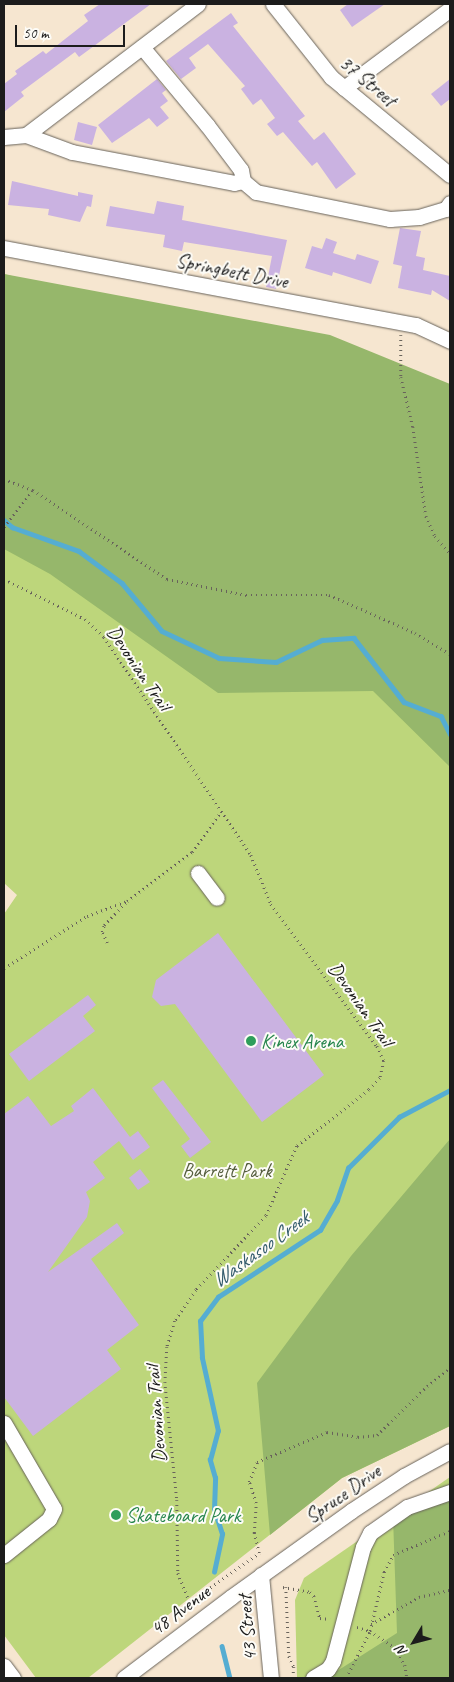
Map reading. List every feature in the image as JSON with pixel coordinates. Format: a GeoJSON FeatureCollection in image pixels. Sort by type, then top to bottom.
{"type":"FeatureCollection","features":[{"type":"Feature","properties":{"kind":"street"},"geometry":{"type":"LineString","coordinates":[[26,135],[198,4]]}},
{"type":"Feature","properties":{"kind":"street","name":"37 Street"},"geometry":{"type":"LineString","coordinates":[[273,4],[322,68],[450,175]]}},
{"type":"Feature","properties":{"kind":"street"},"geometry":{"type":"LineString","coordinates":[[344,88],[450,9]]}},
{"type":"Feature","properties":{"kind":"street"},"geometry":{"type":"LineString","coordinates":[[142,47],[230,155],[241,170],[243,182],[256,192],[390,219],[420,217],[446,209],[450,203]]}},
{"type":"Feature","properties":{"kind":"street"},"geometry":{"type":"LineString","coordinates":[[4,137],[26,135],[72,152],[234,183],[243,182]]}},
{"type":"Feature","properties":{"kind":"street","name":"Springbett Drive"},"geometry":{"type":"LineString","coordinates":[[4,248],[400,322],[430,330],[450,341]]}},
{"type":"Feature","properties":{"kind":"street"},"geometry":{"type":"LineString","coordinates":[[198,873],[217,898]]}},
{"type":"Feature","properties":{"kind":"street"},"geometry":{"type":"LineString","coordinates":[[4,1423],[54,1509],[49,1519],[4,1555]]}},
{"type":"Feature","properties":{"kind":"street","name":"Spruce Drive"},"geometry":{"type":"LineString","coordinates":[[261,1575],[379,1492],[450,1451]]}},
{"type":"Feature","properties":{"kind":"street"},"geometry":{"type":"LineString","coordinates":[[313,1678],[328,1669],[333,1661],[363,1548],[370,1533],[407,1507],[450,1492]]}},
{"type":"Feature","properties":{"kind":"street","name":"48 Avenue"},"geometry":{"type":"LineString","coordinates":[[124,1678],[261,1575]]}},
{"type":"Feature","properties":{"kind":"street","name":"43 Street"},"geometry":{"type":"LineString","coordinates":[[261,1575],[271,1678]]}},
{"type":"Feature","properties":{"kind":"street"},"geometry":{"type":"LineString","coordinates":[[4,1666],[13,1678]]}},
{"type":"Feature","properties":{"kind":"path"},"geometry":{"type":"LineString","coordinates":[[400,322],[401,377],[412,427],[426,516],[435,536],[450,554]]}},
{"type":"Feature","properties":{"kind":"path"},"geometry":{"type":"LineString","coordinates":[[4,479],[33,490],[167,578],[246,595],[329,595],[415,633],[450,654]]}},
{"type":"Feature","properties":{"kind":"path"},"geometry":{"type":"LineString","coordinates":[[4,527],[33,490]]}},
{"type":"Feature","properties":{"kind":"path","name":"Devonian Trail"},"geometry":{"type":"LineString","coordinates":[[4,579],[85,619],[96,628],[220,813],[252,855],[271,904],[377,1046],[384,1065],[380,1078],[369,1090],[297,1146],[266,1216],[192,1294],[175,1321],[166,1354],[165,1382],[177,1500],[178,1573],[190,1602],[222,1577],[259,1553],[254,1533],[256,1503],[249,1482],[254,1466],[321,1434],[377,1435],[426,1386],[450,1368]]}},
{"type":"Feature","properties":{"kind":"path"},"geometry":{"type":"LineString","coordinates":[[107,943],[102,932],[104,924],[127,901],[192,852],[220,813]]}},
{"type":"Feature","properties":{"kind":"path"},"geometry":{"type":"LineString","coordinates":[[4,968],[87,916],[127,901]]}},
{"type":"Feature","properties":{"kind":"path"},"geometry":{"type":"LineString","coordinates":[[286,1587],[289,1656],[294,1667],[294,1678]]}},
{"type":"Feature","properties":{"kind":"path"},"geometry":{"type":"LineString","coordinates":[[371,1624],[419,1597],[450,1590]]}},
{"type":"Feature","properties":{"kind":"path"},"geometry":{"type":"LineString","coordinates":[[346,1678],[370,1631],[395,1648],[405,1665],[407,1678]]}},
{"type":"Feature","properties":{"kind":"green space","name":"Barrett Park"},"geometry":{"type":"Polygon","coordinates":[[[4,274],[450,386],[450,1426],[342,1478],[88,1678],[36,1678],[4,1635],[4,914],[17,895],[4,883],[4,274]]]}},
{"type":"Feature","properties":{"kind":"green space"},"geometry":{"type":"Polygon","coordinates":[[[4,274],[330,335],[450,384],[450,767],[373,691],[218,693],[50,574],[4,549],[4,274]]]}},
{"type":"Feature","properties":{"kind":"green space"},"geometry":{"type":"Polygon","coordinates":[[[450,1139],[450,1426],[342,1478],[270,1535],[257,1383],[351,1256],[450,1139]]]}},
{"type":"Feature","properties":{"kind":"green space"},"geometry":{"type":"Polygon","coordinates":[[[450,1477],[450,1678],[297,1678],[295,1600],[304,1578],[450,1477]]]}},
{"type":"Feature","properties":{"kind":"green space"},"geometry":{"type":"Polygon","coordinates":[[[450,1500],[450,1678],[326,1678],[397,1633],[393,1517],[450,1500]]]}},
{"type":"Feature","properties":{"kind":"building"},"geometry":{"type":"Polygon","coordinates":[[[100,4],[151,4],[79,57],[75,52],[21,92],[24,96],[4,112],[4,84],[17,74],[15,71],[43,51],[46,54],[88,21],[84,15],[100,4]]]}},
{"type":"Feature","properties":{"kind":"building"},"geometry":{"type":"Polygon","coordinates":[[[348,4],[385,4],[352,27],[340,10],[348,4]]]}},
{"type":"Feature","properties":{"kind":"building"},"geometry":{"type":"Polygon","coordinates":[[[231,13],[238,23],[233,26],[305,116],[298,121],[314,140],[324,132],[356,174],[336,189],[317,162],[312,166],[283,132],[277,136],[267,124],[275,118],[261,99],[253,105],[241,89],[245,86],[208,44],[189,58],[196,68],[181,79],[166,61],[231,13]]]}},
{"type":"Feature","properties":{"kind":"building"},"geometry":{"type":"Polygon","coordinates":[[[157,79],[166,90],[162,93],[168,101],[160,107],[169,118],[157,127],[149,118],[112,143],[98,125],[157,79]]]}},
{"type":"Feature","properties":{"kind":"building"},"geometry":{"type":"Polygon","coordinates":[[[450,79],[450,99],[441,106],[431,94],[450,79]]]}},
{"type":"Feature","properties":{"kind":"building"},"geometry":{"type":"Polygon","coordinates":[[[78,122],[97,127],[92,145],[74,140],[78,122]]]}},
{"type":"Feature","properties":{"kind":"building"},"geometry":{"type":"Polygon","coordinates":[[[12,181],[78,196],[78,192],[93,195],[91,207],[87,206],[80,222],[48,215],[49,209],[8,205],[12,181]]]}},
{"type":"Feature","properties":{"kind":"building"},"geometry":{"type":"Polygon","coordinates":[[[157,201],[184,206],[182,220],[287,240],[276,289],[266,287],[272,256],[184,242],[182,251],[163,247],[165,235],[106,226],[110,206],[154,214],[157,201]]]}},
{"type":"Feature","properties":{"kind":"building"},"geometry":{"type":"Polygon","coordinates":[[[400,228],[421,231],[416,256],[425,258],[423,270],[450,276],[450,301],[432,290],[431,295],[398,288],[402,266],[393,264],[400,228]]]}},
{"type":"Feature","properties":{"kind":"building"},"geometry":{"type":"Polygon","coordinates":[[[326,238],[337,242],[333,253],[355,260],[357,254],[379,261],[371,284],[333,272],[332,276],[305,268],[312,246],[322,249],[326,238]]]}},
{"type":"Feature","properties":{"kind":"building","name":"Kinex Arena"},"geometry":{"type":"Polygon","coordinates":[[[218,933],[324,1075],[262,1122],[175,1004],[161,1006],[152,997],[156,980],[218,933]]]}},
{"type":"Feature","properties":{"kind":"building"},"geometry":{"type":"Polygon","coordinates":[[[88,995],[96,1005],[83,1016],[95,1031],[29,1081],[9,1054],[88,995]]]}},
{"type":"Feature","properties":{"kind":"building"},"geometry":{"type":"Polygon","coordinates":[[[163,1080],[211,1142],[190,1158],[181,1146],[190,1139],[152,1088],[163,1080]]]}},
{"type":"Feature","properties":{"kind":"building"},"geometry":{"type":"Polygon","coordinates":[[[93,1088],[130,1137],[138,1131],[150,1147],[133,1160],[119,1141],[93,1162],[105,1178],[86,1192],[90,1201],[87,1217],[48,1272],[117,1223],[124,1233],[91,1259],[139,1325],[107,1350],[121,1369],[33,1436],[4,1397],[4,1114],[28,1096],[51,1126],[74,1111],[71,1106],[93,1088]]]}},
{"type":"Feature","properties":{"kind":"building"},"geometry":{"type":"Polygon","coordinates":[[[140,1169],[150,1182],[138,1190],[129,1178],[140,1169]]]}},
{"type":"Feature","properties":{"kind":"waterway","name":"Waskasoo Creek"},"geometry":{"type":"LineString","coordinates":[[4,520],[12,527],[79,551],[122,583],[162,631],[219,658],[276,662],[322,640],[354,638],[404,702],[441,716],[450,734]]}},
{"type":"Feature","properties":{"kind":"waterway","name":"Waskasoo Creek"},"geometry":{"type":"LineString","coordinates":[[214,1572],[222,1534],[214,1510],[215,1478],[210,1460],[218,1431],[202,1358],[200,1321],[218,1297],[320,1230],[337,1200],[348,1168],[399,1117],[450,1090]]}},
{"type":"Feature","properties":{"kind":"waterway","name":"Waskasoo Creek"},"geometry":{"type":"LineString","coordinates":[[222,1646],[230,1678]]}},
{"type":"Feature","properties":{"kind":"place","name":"Kinex Arena"},"geometry":{"type":"Point","coordinates":[251,1041]}},
{"type":"Feature","properties":{"kind":"place","name":"Skateboard Park"},"geometry":{"type":"Point","coordinates":[116,1515]}}]}
